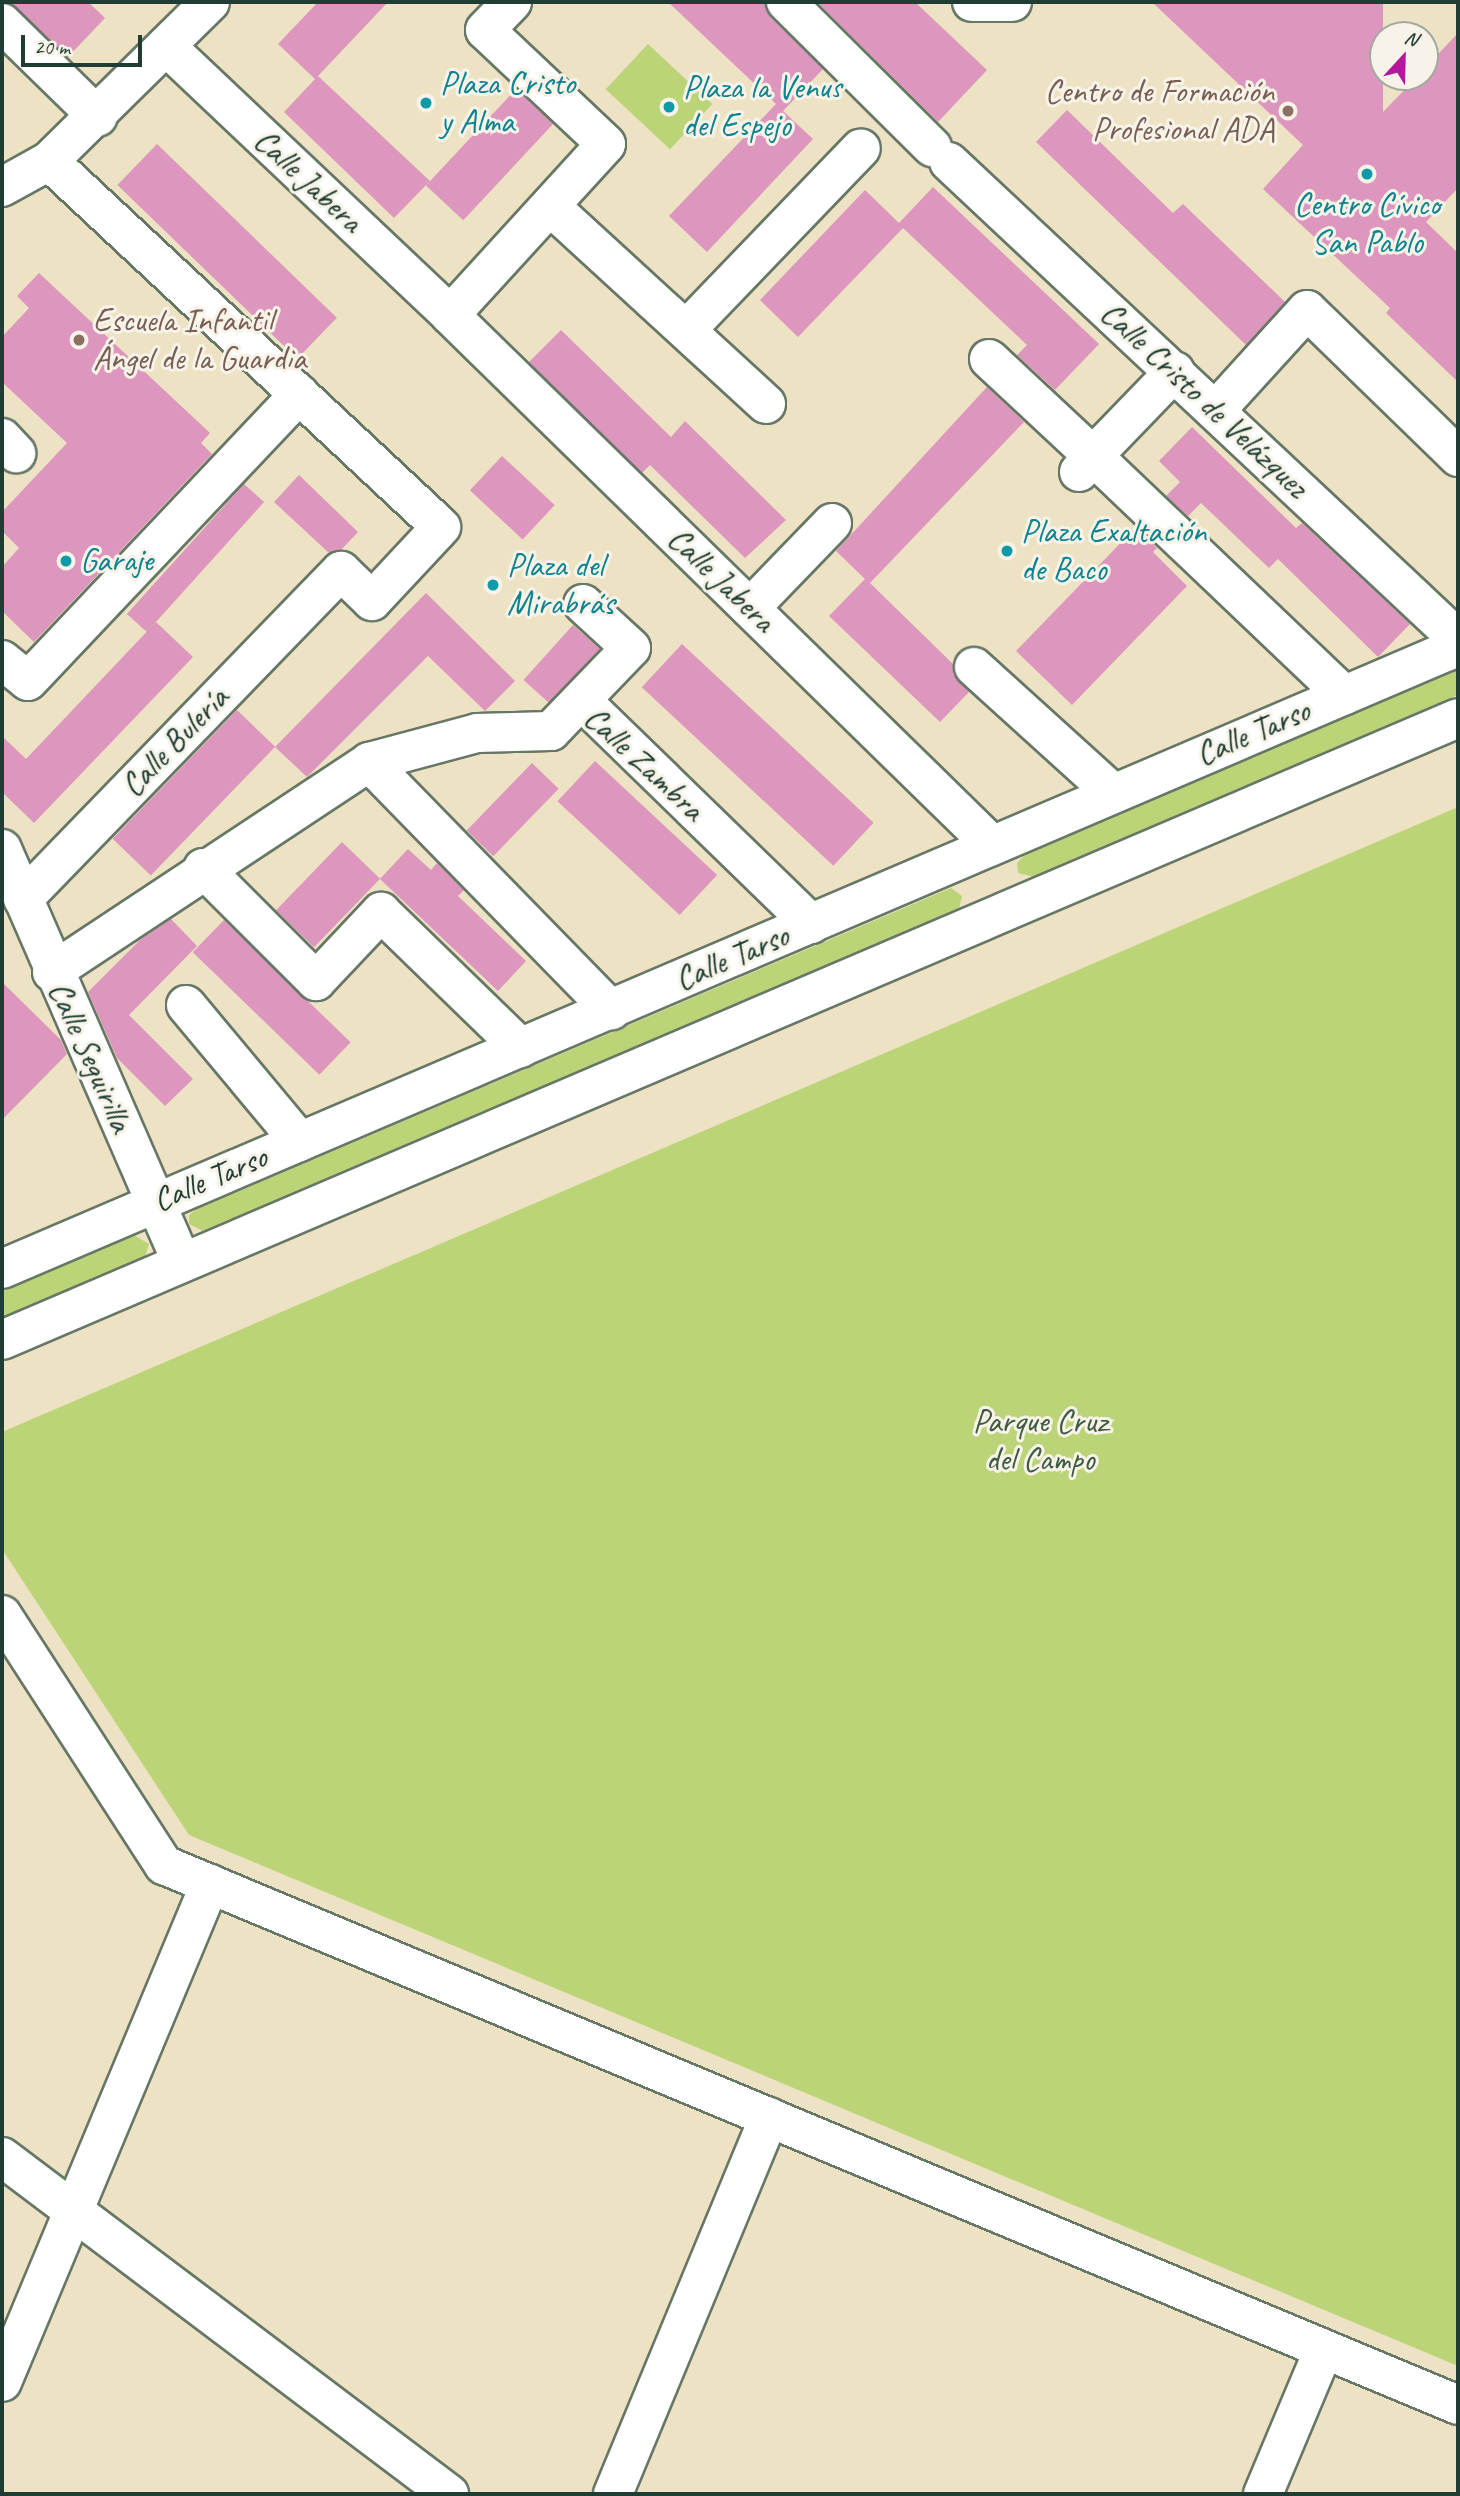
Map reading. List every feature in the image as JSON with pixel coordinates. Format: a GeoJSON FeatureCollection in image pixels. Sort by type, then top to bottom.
{"type":"FeatureCollection","features":[{"type":"Feature","properties":{"kind":"street"},"geometry":{"type":"LineString","coordinates":[[2,187],[49,161],[98,117],[210,2]]}},
{"type":"Feature","properties":{"kind":"street"},"geometry":{"type":"LineString","coordinates":[[450,315],[606,144],[485,30],[512,2]]}},
{"type":"Feature","properties":{"kind":"street","name":"Calle Cristo de Velázquez"},"geometry":{"type":"LineString","coordinates":[[786,2],[940,154],[1175,371],[1458,639]]}},
{"type":"Feature","properties":{"kind":"street"},"geometry":{"type":"LineString","coordinates":[[972,2],[1012,2]]}},
{"type":"Feature","properties":{"kind":"street"},"geometry":{"type":"LineString","coordinates":[[2,23],[98,117]]}},
{"type":"Feature","properties":{"kind":"street","name":"Calle Jabera"},"geometry":{"type":"LineString","coordinates":[[166,46],[450,315],[992,845]]}},
{"type":"Feature","properties":{"kind":"street"},"geometry":{"type":"LineString","coordinates":[[686,330],[897,112]]}},
{"type":"Feature","properties":{"kind":"street"},"geometry":{"type":"LineString","coordinates":[[15,671],[299,394],[49,161]]}},
{"type":"Feature","properties":{"kind":"street"},"geometry":{"type":"LineString","coordinates":[[550,206],[766,404]]}},
{"type":"Feature","properties":{"kind":"street"},"geometry":{"type":"LineString","coordinates":[[1216,410],[1307,310],[1458,457]]}},
{"type":"Feature","properties":{"kind":"street"},"geometry":{"type":"LineString","coordinates":[[989,359],[1086,464],[1344,695]]}},
{"type":"Feature","properties":{"kind":"street"},"geometry":{"type":"LineString","coordinates":[[1086,464],[1175,371]]}},
{"type":"Feature","properties":{"kind":"street","name":"Calle Bulería"},"geometry":{"type":"LineString","coordinates":[[23,899],[341,570],[372,601],[441,527],[299,394]]}},
{"type":"Feature","properties":{"kind":"street"},"geometry":{"type":"LineString","coordinates":[[750,608],[832,523]]}},
{"type":"Feature","properties":{"kind":"street"},"geometry":{"type":"LineString","coordinates":[[582,701],[631,648],[583,604]]}},
{"type":"Feature","properties":{"kind":"street","name":"Calle Tarso"},"geometry":{"type":"LineString","coordinates":[[2,1269],[1448,650],[1458,639]]}},
{"type":"Feature","properties":{"kind":"street"},"geometry":{"type":"LineString","coordinates":[[974,667],[1113,793]]}},
{"type":"Feature","properties":{"kind":"street","name":"Calle Zambra"},"geometry":{"type":"LineString","coordinates":[[52,972],[203,868],[369,762],[477,733],[551,731],[582,701],[811,924]]}},
{"type":"Feature","properties":{"kind":"street","name":"Calle Tarso"},"geometry":{"type":"LineString","coordinates":[[2,1340],[1458,718]]}},
{"type":"Feature","properties":{"kind":"street"},"geometry":{"type":"LineString","coordinates":[[369,762],[611,1010]]}},
{"type":"Feature","properties":{"kind":"street","name":"Calle Seguirilla"},"geometry":{"type":"LineString","coordinates":[[2,849],[52,972],[182,1263]]}},
{"type":"Feature","properties":{"kind":"street"},"geometry":{"type":"LineString","coordinates":[[203,868],[316,981],[380,912],[521,1048]]}},
{"type":"Feature","properties":{"kind":"street"},"geometry":{"type":"LineString","coordinates":[[186,1005],[300,1142]]}},
{"type":"Feature","properties":{"kind":"street"},"geometry":{"type":"LineString","coordinates":[[2,1615],[164,1865],[1458,2405]]}},
{"type":"Feature","properties":{"kind":"street"},"geometry":{"type":"LineString","coordinates":[[2,2382],[210,1884]]}},
{"type":"Feature","properties":{"kind":"street"},"geometry":{"type":"LineString","coordinates":[[613,2494],[769,2117]]}},
{"type":"Feature","properties":{"kind":"street"},"geometry":{"type":"LineString","coordinates":[[2,2157],[449,2494]]}},
{"type":"Feature","properties":{"kind":"street"},"geometry":{"type":"LineString","coordinates":[[1263,2494],[1324,2349]]}},
{"type":"Feature","properties":{"kind":"green space","name":"Plaza la Venus del Espejo"},"geometry":{"type":"Polygon","coordinates":[[[648,44],[712,104],[670,149],[606,89],[648,44]]]}},
{"type":"Feature","properties":{"kind":"green space"},"geometry":{"type":"Polygon","coordinates":[[[1458,667],[1458,694],[1453,697],[1034,877],[1018,873],[1017,863],[1025,855],[1458,667]]]}},
{"type":"Feature","properties":{"kind":"green space","name":"Parque Cruz del Campo"},"geometry":{"type":"Polygon","coordinates":[[[1458,807],[1458,2366],[189,1835],[2,1549],[2,1432],[1458,807]]]}},
{"type":"Feature","properties":{"kind":"green space"},"geometry":{"type":"Polygon","coordinates":[[[951,888],[962,896],[959,909],[203,1231],[189,1224],[189,1215],[197,1209],[951,888]]]}},
{"type":"Feature","properties":{"kind":"green space"},"geometry":{"type":"Polygon","coordinates":[[[134,1235],[149,1244],[145,1257],[2,1318],[2,1292],[134,1235]]]}},
{"type":"Feature","properties":{"kind":"building"},"geometry":{"type":"Polygon","coordinates":[[[8,2],[88,2],[105,18],[68,57],[8,2]]]}},
{"type":"Feature","properties":{"kind":"building"},"geometry":{"type":"Polygon","coordinates":[[[318,2],[388,2],[318,76],[430,181],[394,218],[284,112],[315,79],[278,44],[318,2]]]}},
{"type":"Feature","properties":{"kind":"building"},"geometry":{"type":"Polygon","coordinates":[[[668,2],[765,2],[771,18],[823,69],[783,111],[813,139],[707,252],[669,216],[776,104],[668,2]]]}},
{"type":"Feature","properties":{"kind":"building"},"geometry":{"type":"Polygon","coordinates":[[[817,2],[915,2],[987,70],[938,122],[817,2]]]}},
{"type":"Feature","properties":{"kind":"building"},"geometry":{"type":"Polygon","coordinates":[[[1152,2],[1383,2],[1383,21],[1369,21],[1369,91],[1383,91],[1383,112],[1403,91],[1439,91],[1439,53],[1458,33],[1458,188],[1426,222],[1458,253],[1458,382],[1386,313],[1390,308],[1263,189],[1303,145],[1152,2]]]}},
{"type":"Feature","properties":{"kind":"building"},"geometry":{"type":"Polygon","coordinates":[[[516,89],[553,124],[463,220],[426,186],[516,89]]]}},
{"type":"Feature","properties":{"kind":"building"},"geometry":{"type":"Polygon","coordinates":[[[1067,110],[1173,213],[1183,204],[1285,302],[1246,345],[1036,142],[1067,110]]]}},
{"type":"Feature","properties":{"kind":"building"},"geometry":{"type":"Polygon","coordinates":[[[157,144],[337,318],[297,359],[117,185],[157,144]]]}},
{"type":"Feature","properties":{"kind":"building"},"geometry":{"type":"Polygon","coordinates":[[[933,187],[1099,344],[1055,390],[1017,355],[1027,345],[903,228],[798,337],[760,300],[865,190],[899,223],[933,187]]]}},
{"type":"Feature","properties":{"kind":"building","name":"Escuela Infantil Ángel de la Guardia"},"geometry":{"type":"Polygon","coordinates":[[[39,273],[210,433],[201,443],[212,454],[34,642],[2,611],[2,567],[19,548],[2,531],[2,512],[67,443],[2,382],[2,337],[29,308],[17,296],[39,273]]]}},
{"type":"Feature","properties":{"kind":"building"},"geometry":{"type":"Polygon","coordinates":[[[561,330],[671,437],[685,421],[786,520],[745,558],[650,465],[642,473],[529,362],[561,330]]]}},
{"type":"Feature","properties":{"kind":"building"},"geometry":{"type":"Polygon","coordinates":[[[987,387],[1024,422],[870,583],[953,664],[953,674],[969,692],[940,722],[829,616],[865,579],[836,551],[987,387]]]}},
{"type":"Feature","properties":{"kind":"building"},"geometry":{"type":"Polygon","coordinates":[[[1192,427],[1296,528],[1302,523],[1410,624],[1378,657],[1278,559],[1269,568],[1201,503],[1188,516],[1166,496],[1180,482],[1159,461],[1192,427]]]}},
{"type":"Feature","properties":{"kind":"building"},"geometry":{"type":"Polygon","coordinates":[[[502,456],[555,505],[523,539],[470,490],[502,456]]]}},
{"type":"Feature","properties":{"kind":"building"},"geometry":{"type":"Polygon","coordinates":[[[299,475],[358,532],[341,550],[329,553],[274,502],[299,475]]]}},
{"type":"Feature","properties":{"kind":"building"},"geometry":{"type":"Polygon","coordinates":[[[244,484],[264,502],[147,632],[127,614],[244,484]]]}},
{"type":"Feature","properties":{"kind":"building"},"geometry":{"type":"Polygon","coordinates":[[[1136,527],[1157,548],[1153,552],[1187,586],[1072,705],[1016,651],[1136,527]]]}},
{"type":"Feature","properties":{"kind":"building"},"geometry":{"type":"Polygon","coordinates":[[[426,593],[515,681],[485,711],[428,656],[307,777],[275,747],[426,593]]]}},
{"type":"Feature","properties":{"kind":"building"},"geometry":{"type":"Polygon","coordinates":[[[156,622],[193,657],[34,823],[2,792],[2,736],[26,759],[156,622]]]}},
{"type":"Feature","properties":{"kind":"building"},"geometry":{"type":"Polygon","coordinates":[[[573,625],[600,649],[550,704],[523,680],[573,625]]]}},
{"type":"Feature","properties":{"kind":"building"},"geometry":{"type":"Polygon","coordinates":[[[682,644],[874,823],[833,866],[642,687],[682,644]]]}},
{"type":"Feature","properties":{"kind":"building"},"geometry":{"type":"Polygon","coordinates":[[[237,710],[275,747],[151,876],[113,839],[237,710]]]}},
{"type":"Feature","properties":{"kind":"building"},"geometry":{"type":"Polygon","coordinates":[[[595,761],[717,875],[680,915],[557,801],[595,761]]]}},
{"type":"Feature","properties":{"kind":"building"},"geometry":{"type":"Polygon","coordinates":[[[532,763],[559,789],[493,856],[467,831],[532,763]]]}},
{"type":"Feature","properties":{"kind":"building"},"geometry":{"type":"Polygon","coordinates":[[[342,842],[380,879],[314,947],[276,910],[342,842]]]}},
{"type":"Feature","properties":{"kind":"building"},"geometry":{"type":"Polygon","coordinates":[[[408,849],[431,870],[437,863],[464,890],[458,896],[526,961],[498,991],[380,879],[408,849]]]}},
{"type":"Feature","properties":{"kind":"building"},"geometry":{"type":"Polygon","coordinates":[[[171,919],[197,946],[129,1015],[193,1079],[165,1106],[117,1058],[88,992],[140,940],[171,919]]]}},
{"type":"Feature","properties":{"kind":"building"},"geometry":{"type":"Polygon","coordinates":[[[224,920],[351,1042],[319,1075],[193,952],[224,920]]]}},
{"type":"Feature","properties":{"kind":"building"},"geometry":{"type":"Polygon","coordinates":[[[2,982],[61,1040],[67,1054],[2,1120],[2,982]]]}},
{"type":"Feature","properties":{"kind":"place","name":"Plaza Cristo y Alma"},"geometry":{"type":"Point","coordinates":[426,103]}},
{"type":"Feature","properties":{"kind":"place","name":"Plaza la Venus del Espejo"},"geometry":{"type":"Point","coordinates":[669,107]}},
{"type":"Feature","properties":{"kind":"place","name":"Centro de Formación Profesional ADA"},"geometry":{"type":"Point","coordinates":[1288,111]}},
{"type":"Feature","properties":{"kind":"place","name":"Centro Cívico San Pablo"},"geometry":{"type":"Point","coordinates":[1367,174]}},
{"type":"Feature","properties":{"kind":"place","name":"Escuela Infantil Ángel de la Guardia"},"geometry":{"type":"Point","coordinates":[79,340]}},
{"type":"Feature","properties":{"kind":"place","name":"Plaza Exaltación de Baco"},"geometry":{"type":"Point","coordinates":[1007,551]}},
{"type":"Feature","properties":{"kind":"place","name":"Garaje"},"geometry":{"type":"Point","coordinates":[66,561]}},
{"type":"Feature","properties":{"kind":"place","name":"Plaza del Mirabrás"},"geometry":{"type":"Point","coordinates":[493,585]}}]}
